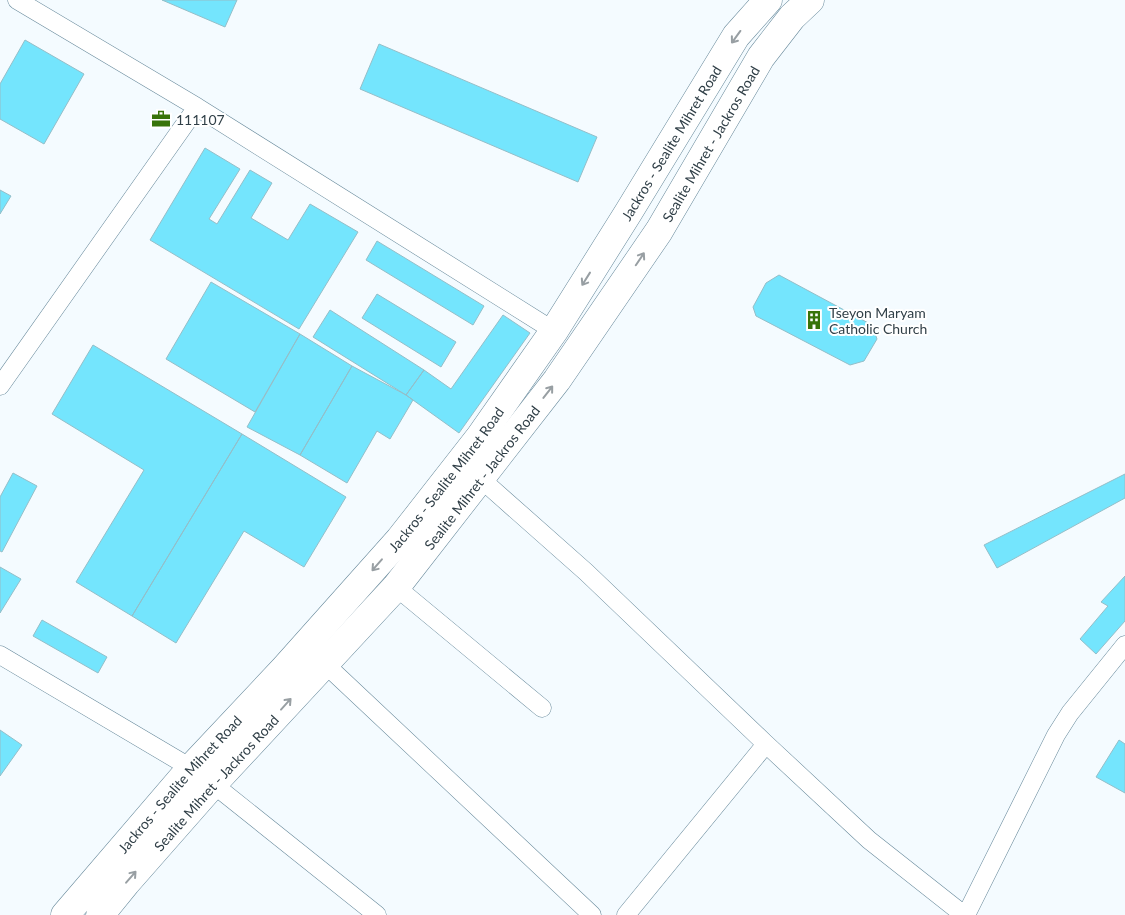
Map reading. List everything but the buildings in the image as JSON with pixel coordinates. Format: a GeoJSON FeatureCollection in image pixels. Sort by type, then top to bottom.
{"type":"FeatureCollection","features":[{"type":"Feature","properties":{"kind":"main road","name":"Jackros - Sealite Mihret Road"},"geometry":{"type":"LineString","coordinates":[[65,915],[191,768],[400,539],[479,438],[554,331],[736,36],[768,0]]}},
{"type":"Feature","properties":{"kind":"main road","name":"Sealite Mihret - Jackros Road"},"geometry":{"type":"LineString","coordinates":[[100,915],[213,784],[396,586],[481,478],[557,380],[659,231],[761,57],[792,17],[810,0]]}},
{"type":"Feature","properties":{"kind":"main road"},"geometry":{"type":"LineString","coordinates":[[628,213],[659,231]]}},
{"type":"Feature","properties":{"kind":"street"},"geometry":{"type":"LineString","coordinates":[[17,0],[197,107],[554,331]]}},
{"type":"Feature","properties":{"kind":"street"},"geometry":{"type":"LineString","coordinates":[[0,386],[197,107]]}},
{"type":"Feature","properties":{"kind":"street"},"geometry":{"type":"LineString","coordinates":[[481,478],[586,572],[766,744],[870,840],[965,915],[1056,735],[1070,713],[1125,645]]}},
{"type":"Feature","properties":{"kind":"street"},"geometry":{"type":"LineString","coordinates":[[396,586],[542,708]]}},
{"type":"Feature","properties":{"kind":"street"},"geometry":{"type":"LineString","coordinates":[[0,656],[191,768],[377,915]]}},
{"type":"Feature","properties":{"kind":"street"},"geometry":{"type":"LineString","coordinates":[[324,663],[592,915]]}},
{"type":"Feature","properties":{"kind":"street"},"geometry":{"type":"LineString","coordinates":[[626,915],[766,744]]}},
{"type":"Feature","properties":{"kind":"place","name":"111107"},"geometry":{"type":"Point","coordinates":[161,119]}},
{"type":"Feature","properties":{"kind":"place","name":"Tseyon Maryam Catholic Church"},"geometry":{"type":"Point","coordinates":[814,320]}}]}
